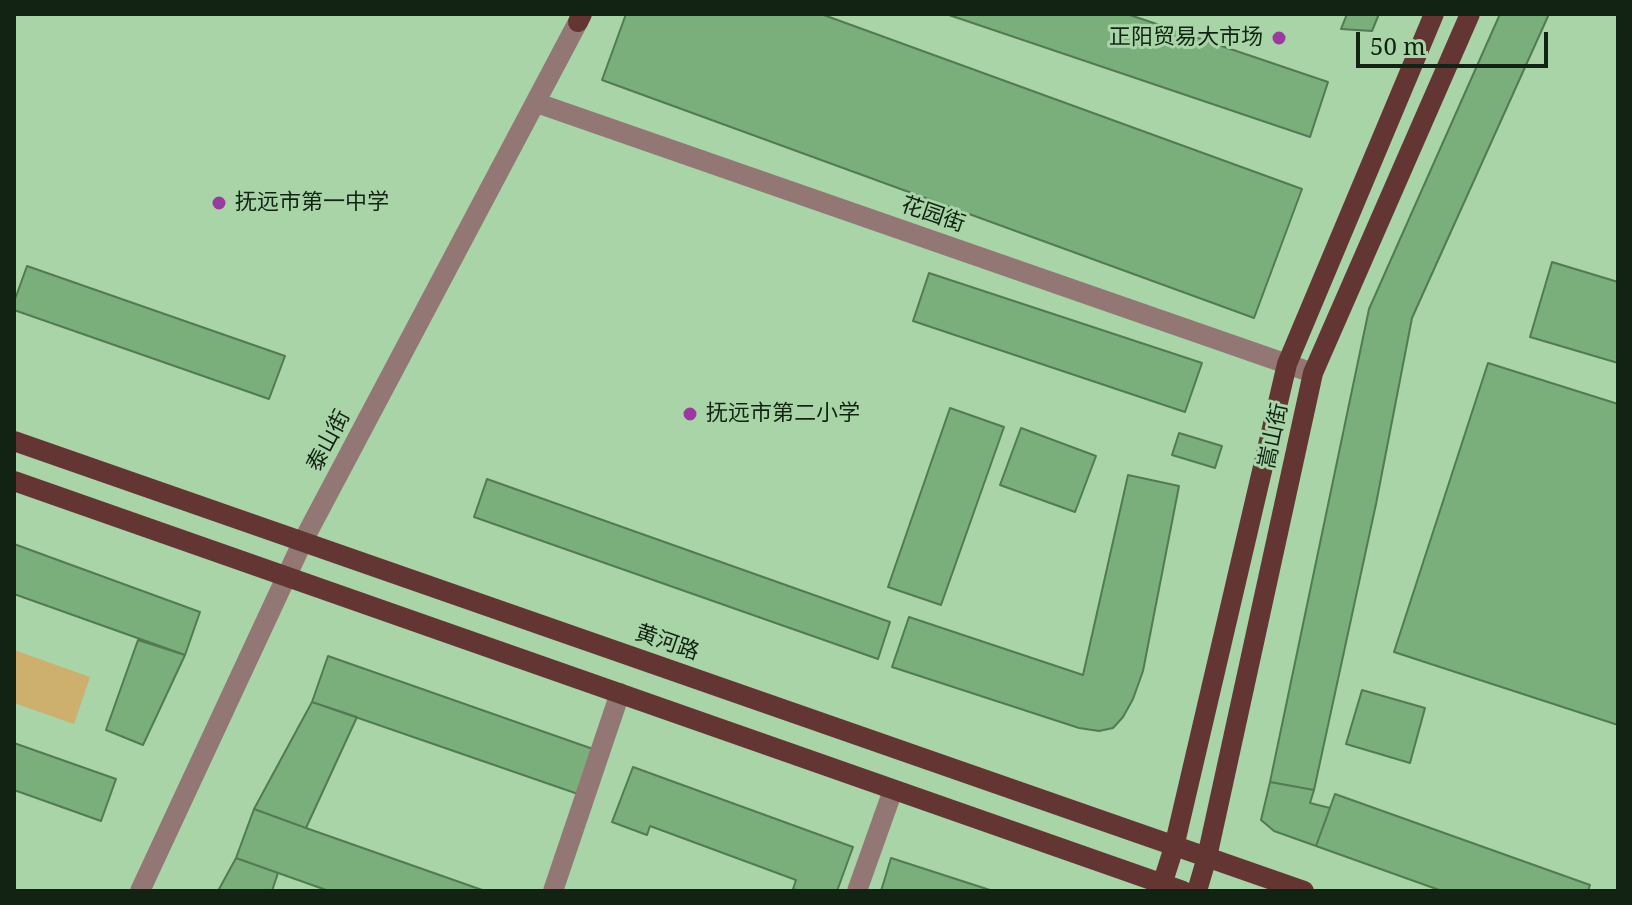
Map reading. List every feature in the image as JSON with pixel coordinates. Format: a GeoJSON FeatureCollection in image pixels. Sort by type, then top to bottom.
{"type":"FeatureCollection","features":[{"type":"Feature","properties":{"kind":"main road","name":"嵩山街"},"geometry":{"type":"LineString","coordinates":[[1161,888],[1174,847],[1287,364],[1434,14]]}},
{"type":"Feature","properties":{"kind":"main road","name":"嵩山街"},"geometry":{"type":"LineString","coordinates":[[1197,891],[1313,373],[1470,14]]}},
{"type":"Feature","properties":{"kind":"main road","name":"黄河路"},"geometry":{"type":"LineString","coordinates":[[14,441],[1304,891]]}},
{"type":"Feature","properties":{"kind":"main road"},"geometry":{"type":"LineString","coordinates":[[14,481],[620,693],[1161,888],[1183,891]]}},
{"type":"Feature","properties":{"kind":"street","name":"泰山街"},"geometry":{"type":"LineString","coordinates":[[140,891],[303,541],[580,17]]}},
{"type":"Feature","properties":{"kind":"street","name":"花园街"},"geometry":{"type":"LineString","coordinates":[[537,103],[1313,373]]}},
{"type":"Feature","properties":{"kind":"street"},"geometry":{"type":"LineString","coordinates":[[553,891],[620,693]]}},
{"type":"Feature","properties":{"kind":"street"},"geometry":{"type":"LineString","coordinates":[[857,891],[893,790]]}},
{"type":"Feature","properties":{"kind":"shaded area"},"geometry":{"type":"Polygon","coordinates":[[[14,650],[90,677],[74,724],[14,703],[14,650]]]}},
{"type":"Feature","properties":{"kind":"building"},"geometry":{"type":"Polygon","coordinates":[[[626,14],[821,14],[1302,189],[1254,318],[602,80],[626,14]]]}},
{"type":"Feature","properties":{"kind":"building"},"geometry":{"type":"Polygon","coordinates":[[[1127,14],[1328,82],[1310,137],[949,15],[1127,14]]]}},
{"type":"Feature","properties":{"kind":"building"},"geometry":{"type":"Polygon","coordinates":[[[1347,14],[1379,14],[1372,31],[1341,29],[1347,14]]]}},
{"type":"Feature","properties":{"kind":"building"},"geometry":{"type":"Polygon","coordinates":[[[1500,14],[1549,14],[1412,318],[1376,504],[1314,790],[1270,782],[1369,309],[1500,14]]]}},
{"type":"Feature","properties":{"kind":"building"},"geometry":{"type":"Polygon","coordinates":[[[1552,262],[1618,282],[1618,363],[1530,337],[1552,262]]]}},
{"type":"Feature","properties":{"kind":"building"},"geometry":{"type":"Polygon","coordinates":[[[27,266],[285,356],[269,399],[14,310],[27,266]]]}},
{"type":"Feature","properties":{"kind":"building"},"geometry":{"type":"Polygon","coordinates":[[[929,273],[1202,363],[1185,412],[913,321],[929,273]]]}},
{"type":"Feature","properties":{"kind":"building"},"geometry":{"type":"Polygon","coordinates":[[[1488,363],[1618,404],[1618,725],[1394,652],[1488,363]]]}},
{"type":"Feature","properties":{"kind":"building"},"geometry":{"type":"Polygon","coordinates":[[[950,408],[1004,427],[941,605],[888,587],[950,408]]]}},
{"type":"Feature","properties":{"kind":"building"},"geometry":{"type":"Polygon","coordinates":[[[1021,428],[1096,456],[1075,512],[1000,485],[1021,428]]]}},
{"type":"Feature","properties":{"kind":"building"},"geometry":{"type":"Polygon","coordinates":[[[1179,433],[1222,446],[1215,468],[1172,455],[1179,433]]]}},
{"type":"Feature","properties":{"kind":"building"},"geometry":{"type":"Polygon","coordinates":[[[1128,475],[1179,486],[1143,671],[1133,699],[1113,728],[1099,731],[1079,728],[892,667],[909,617],[1083,675],[1128,475]]]}},
{"type":"Feature","properties":{"kind":"building"},"geometry":{"type":"Polygon","coordinates":[[[487,479],[890,622],[878,659],[474,517],[487,479]]]}},
{"type":"Feature","properties":{"kind":"building"},"geometry":{"type":"Polygon","coordinates":[[[14,544],[200,612],[185,655],[14,594],[14,544]]]}},
{"type":"Feature","properties":{"kind":"building"},"geometry":{"type":"Polygon","coordinates":[[[138,640],[185,655],[143,745],[106,730],[138,640]]]}},
{"type":"Feature","properties":{"kind":"building"},"geometry":{"type":"Polygon","coordinates":[[[328,656],[593,749],[578,794],[312,702],[328,656]]]}},
{"type":"Feature","properties":{"kind":"building"},"geometry":{"type":"Polygon","coordinates":[[[1362,690],[1425,708],[1410,763],[1346,744],[1362,690]]]}},
{"type":"Feature","properties":{"kind":"building"},"geometry":{"type":"Polygon","coordinates":[[[312,702],[357,717],[306,828],[254,809],[312,702]]]}},
{"type":"Feature","properties":{"kind":"building"},"geometry":{"type":"Polygon","coordinates":[[[14,743],[116,779],[101,821],[14,790],[14,743]]]}},
{"type":"Feature","properties":{"kind":"building"},"geometry":{"type":"Polygon","coordinates":[[[633,767],[853,847],[837,891],[793,889],[796,880],[650,826],[647,835],[612,822],[633,767]]]}},
{"type":"Feature","properties":{"kind":"building"},"geometry":{"type":"Polygon","coordinates":[[[1270,782],[1314,790],[1310,803],[1330,808],[1316,846],[1274,831],[1261,820],[1270,782]]]}},
{"type":"Feature","properties":{"kind":"building"},"geometry":{"type":"Polygon","coordinates":[[[1335,794],[1590,885],[1588,891],[1442,891],[1316,846],[1335,794]]]}},
{"type":"Feature","properties":{"kind":"building"},"geometry":{"type":"Polygon","coordinates":[[[254,809],[485,891],[329,891],[236,858],[254,809]]]}},
{"type":"Feature","properties":{"kind":"building"},"geometry":{"type":"Polygon","coordinates":[[[236,858],[278,873],[272,891],[218,891],[236,858]]]}},
{"type":"Feature","properties":{"kind":"building"},"geometry":{"type":"Polygon","coordinates":[[[891,858],[993,891],[881,891],[891,858]]]}},
{"type":"Feature","properties":{"kind":"place","name":"正阳贸易大市场"},"geometry":{"type":"Point","coordinates":[1279,38]}},
{"type":"Feature","properties":{"kind":"place","name":"抚远市第一中学"},"geometry":{"type":"Point","coordinates":[219,203]}},
{"type":"Feature","properties":{"kind":"place","name":"抚远市第二小学"},"geometry":{"type":"Point","coordinates":[690,414]}}]}
